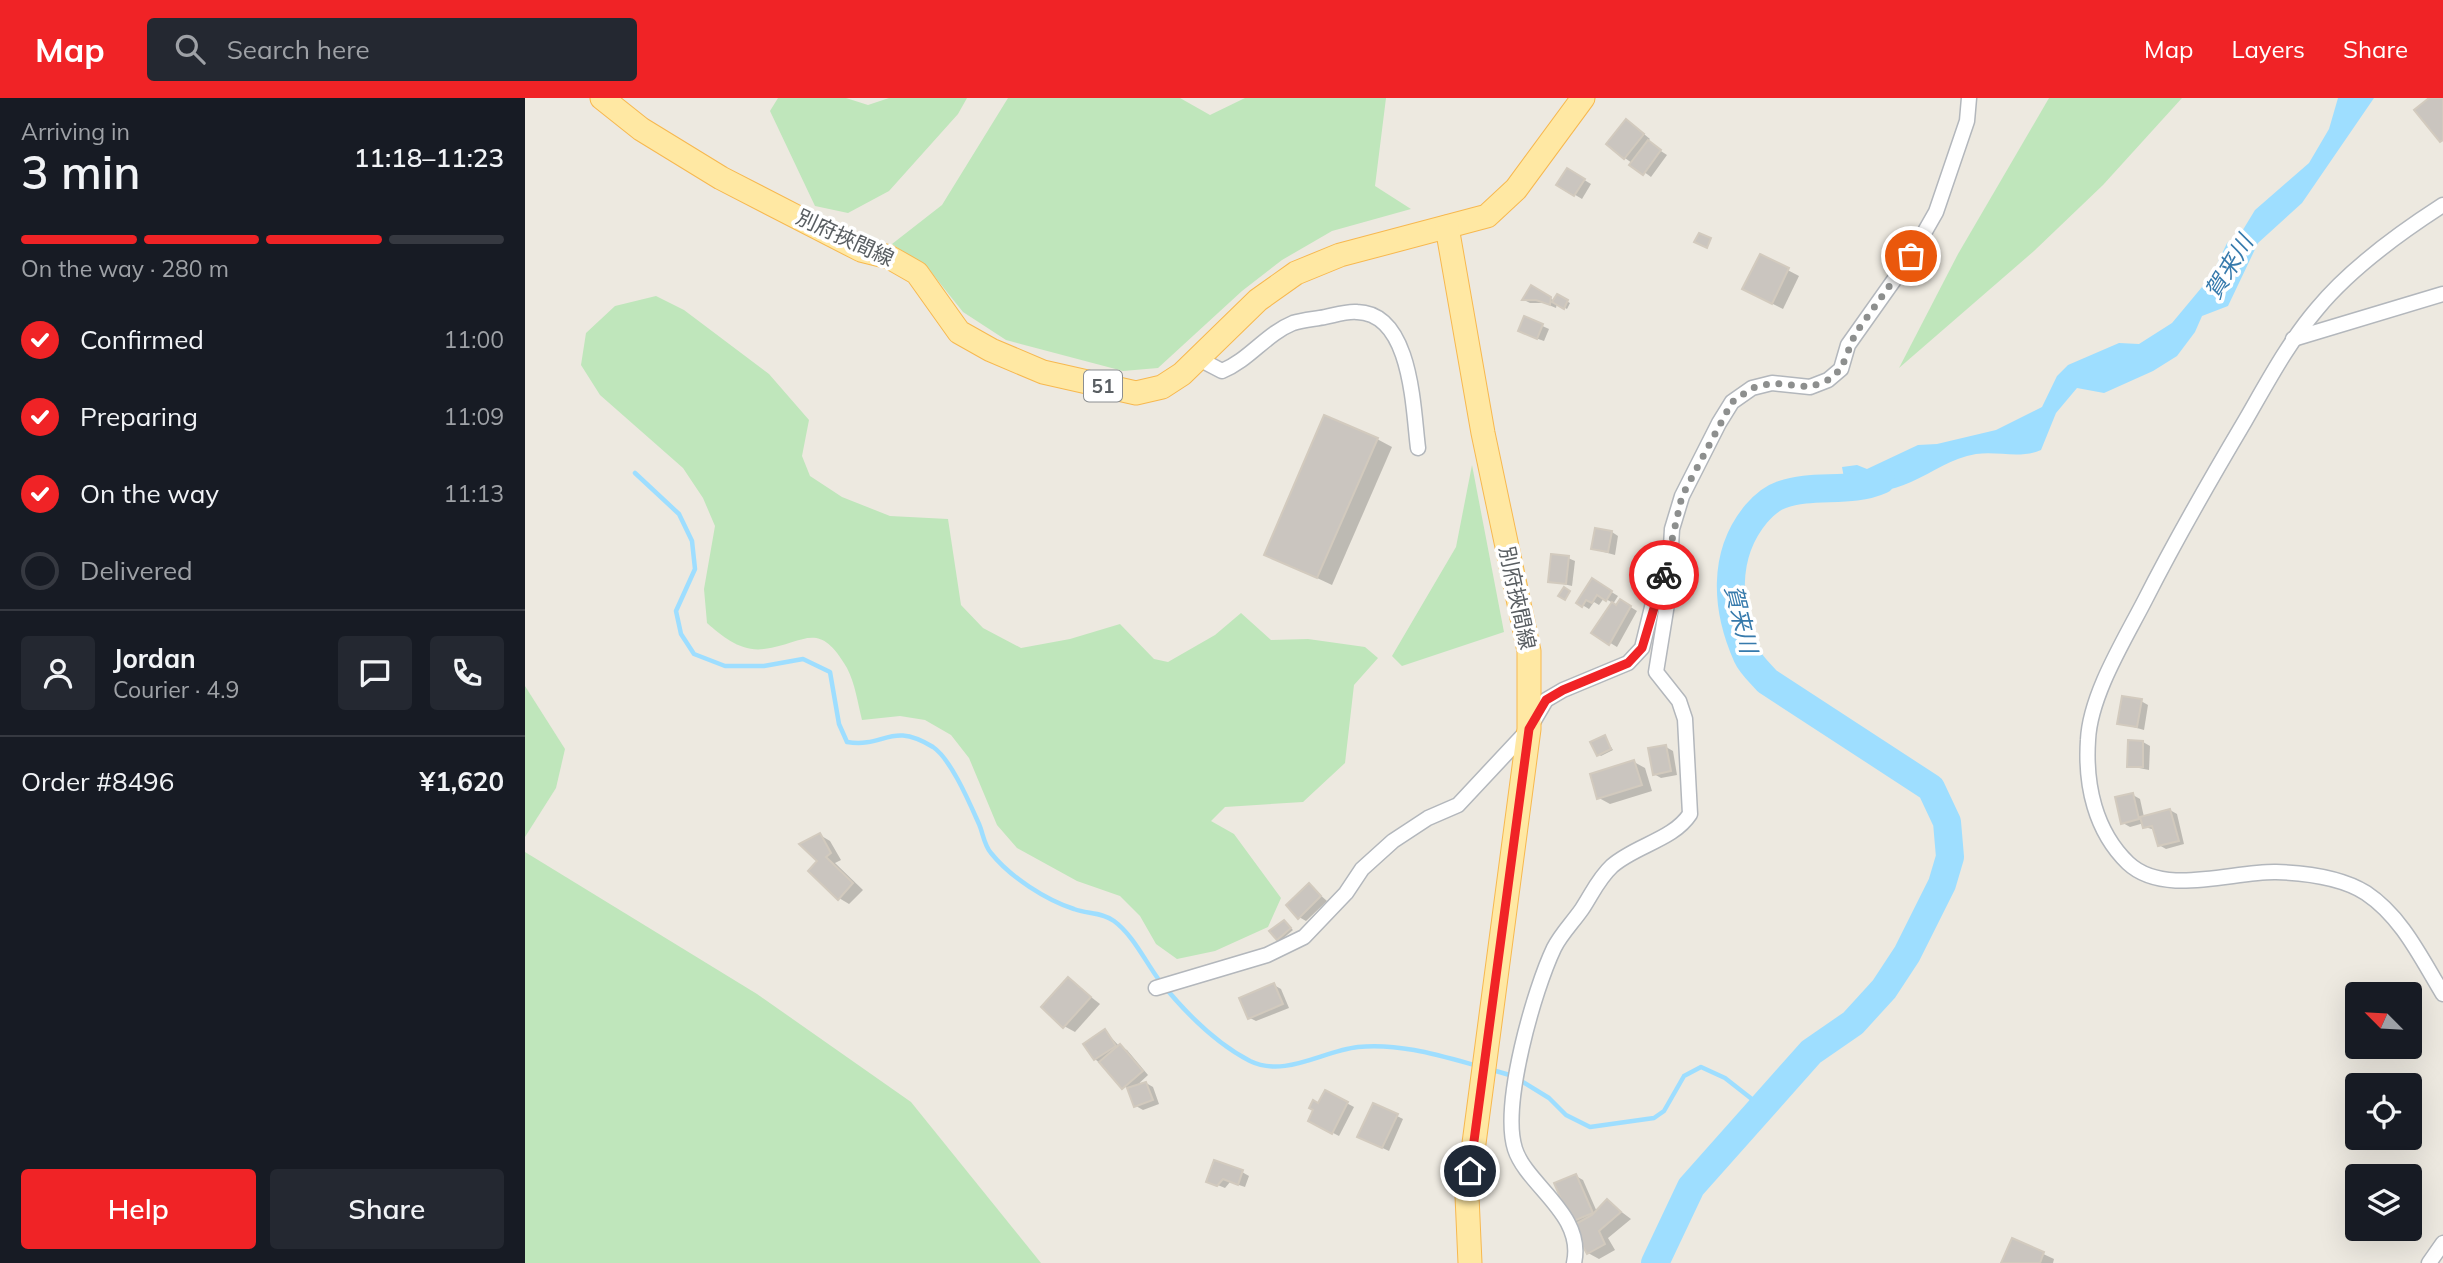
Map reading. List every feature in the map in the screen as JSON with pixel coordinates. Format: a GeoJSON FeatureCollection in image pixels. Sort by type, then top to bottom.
{"type":"FeatureCollection","features":[{"type":"Feature","properties":{"kind":"main road","name":"別府挾間線"},"geometry":{"type":"LineString","coordinates":[[602,98],[641,130],[721,178],[861,250],[889,257],[916,274],[959,332],[991,350],[1043,372],[1136,393],[1162,387],[1199,359],[1258,300],[1296,273],[1340,254],[1487,216],[1516,189],[1583,98]]}},
{"type":"Feature","properties":{"kind":"main road","name":"別府挾間線"},"geometry":{"type":"LineString","coordinates":[[1447,227],[1483,433],[1529,651],[1529,729],[1467,1196],[1470,1263]]}},
{"type":"Feature","properties":{"kind":"street"},"geometry":{"type":"LineString","coordinates":[[1574,1263],[1576,1242],[1562,1214],[1515,1150],[1513,1105],[1538,988],[1555,946],[1598,881],[1613,865],[1638,848],[1682,826],[1690,814],[1685,719],[1679,701],[1656,672],[1668,598],[1672,529],[1682,496],[1732,402],[1752,388],[1772,383],[1810,387],[1828,380],[1841,369],[1855,334],[1911,256],[1937,212],[1967,121],[1969,98]]}},
{"type":"Feature","properties":{"kind":"street"},"geometry":{"type":"LineString","coordinates":[[2443,205],[2373,257],[2319,306],[2293,339],[2181,530],[2105,676],[2088,738],[2091,797],[2103,835],[2131,865],[2160,877],[2191,881],[2275,872],[2336,879],[2366,894],[2401,925],[2443,994]]}},
{"type":"Feature","properties":{"kind":"street"},"geometry":{"type":"LineString","coordinates":[[2293,339],[2443,294]]}},
{"type":"Feature","properties":{"kind":"street"},"geometry":{"type":"LineString","coordinates":[[1199,359],[1222,371],[1237,365],[1270,337],[1294,323],[1359,312],[1382,320],[1397,336],[1403,355],[1418,448]]}},
{"type":"Feature","properties":{"kind":"street"},"geometry":{"type":"LineString","coordinates":[[1156,988],[1267,955],[1304,937],[1346,893],[1362,869],[1392,841],[1428,818],[1458,806],[1529,729],[1546,700],[1563,690],[1628,663],[1642,648],[1655,595],[1669,564]]}},
{"type":"Feature","properties":{"kind":"street"},"geometry":{"type":"LineString","coordinates":[[2429,1263],[2443,1243]]}},
{"type":"Feature","properties":{"kind":"green space"},"geometry":{"type":"Polygon","coordinates":[[[778,98],[846,98],[868,105],[889,98],[967,98],[958,114],[889,191],[848,213],[815,206],[770,111],[778,98]]]}},
{"type":"Feature","properties":{"kind":"green space"},"geometry":{"type":"Polygon","coordinates":[[[1008,98],[1180,98],[1210,115],[1245,98],[1386,98],[1375,186],[1411,209],[1332,231],[1282,260],[1242,291],[1158,368],[1123,371],[1006,340],[963,312],[927,267],[892,244],[942,205],[1008,98]]]}},
{"type":"Feature","properties":{"kind":"green space"},"geometry":{"type":"Polygon","coordinates":[[[2049,98],[2182,98],[2103,185],[2034,251],[1899,368],[1958,254],[2049,98]]]}},
{"type":"Feature","properties":{"kind":"green space"},"geometry":{"type":"Polygon","coordinates":[[[656,296],[684,310],[769,374],[809,420],[802,456],[810,476],[842,497],[890,516],[948,519],[961,605],[983,628],[1021,648],[1070,639],[1120,624],[1154,659],[1168,662],[1215,635],[1241,613],[1271,640],[1308,639],[1365,647],[1378,658],[1354,685],[1345,763],[1303,802],[1225,807],[1211,821],[1234,834],[1281,898],[1268,927],[1215,951],[1177,959],[1156,944],[1140,916],[1120,896],[1077,881],[1017,848],[997,825],[969,758],[951,735],[925,720],[900,716],[862,720],[850,674],[828,643],[810,638],[764,649],[748,648],[726,638],[707,623],[704,589],[715,526],[703,498],[683,468],[600,395],[581,365],[586,333],[615,306],[656,296]]]}},
{"type":"Feature","properties":{"kind":"green space"},"geometry":{"type":"Polygon","coordinates":[[[1472,465],[1504,632],[1402,666],[1392,656],[1456,547],[1472,465]]]}},
{"type":"Feature","properties":{"kind":"green space"},"geometry":{"type":"Polygon","coordinates":[[[525,686],[565,749],[556,788],[525,837],[525,686]]]}},
{"type":"Feature","properties":{"kind":"green space"},"geometry":{"type":"Polygon","coordinates":[[[525,852],[757,994],[911,1102],[1041,1263],[525,1263],[525,852]]]}},
{"type":"Feature","properties":{"kind":"water"},"geometry":{"type":"Polygon","coordinates":[[[2338,98],[2374,98],[2302,203],[2258,243],[2228,306],[2202,316],[2195,332],[2177,356],[2153,371],[2104,393],[2077,388],[2056,413],[2041,450],[2025,454],[1985,453],[1967,456],[1896,488],[1847,494],[1842,467],[1857,465],[1867,469],[1918,445],[1937,444],[1996,430],[2042,407],[2057,376],[2068,365],[2119,343],[2139,344],[2172,323],[2212,275],[2227,243],[2241,233],[2255,210],[2309,163],[2329,129],[2338,98]]]}},
{"type":"Feature","properties":{"kind":"building"},"geometry":{"type":"Polygon","coordinates":[[[2429,98],[2443,98],[2443,140],[2440,142],[2414,110],[2429,98]]]}},
{"type":"Feature","properties":{"kind":"building"},"geometry":{"type":"Polygon","coordinates":[[[1626,119],[1644,134],[1624,159],[1606,144],[1626,119]]]}},
{"type":"Feature","properties":{"kind":"building"},"geometry":{"type":"Polygon","coordinates":[[[1648,140],[1661,150],[1643,175],[1629,165],[1648,140]]]}},
{"type":"Feature","properties":{"kind":"building"},"geometry":{"type":"Polygon","coordinates":[[[1567,168],[1585,179],[1574,196],[1556,185],[1567,168]]]}},
{"type":"Feature","properties":{"kind":"building"},"geometry":{"type":"Polygon","coordinates":[[[1699,233],[1711,238],[1707,248],[1694,242],[1699,233]]]}},
{"type":"Feature","properties":{"kind":"building"},"geometry":{"type":"Polygon","coordinates":[[[1760,254],[1789,268],[1772,304],[1742,289],[1760,254]]]}},
{"type":"Feature","properties":{"kind":"building"},"geometry":{"type":"Polygon","coordinates":[[[1531,285],[1551,297],[1550,305],[1536,300],[1522,300],[1531,285]]]}},
{"type":"Feature","properties":{"kind":"building"},"geometry":{"type":"Polygon","coordinates":[[[1557,294],[1568,300],[1564,309],[1552,302],[1557,294]]]}},
{"type":"Feature","properties":{"kind":"building"},"geometry":{"type":"Polygon","coordinates":[[[1524,316],[1543,324],[1537,339],[1518,331],[1524,316]]]}},
{"type":"Feature","properties":{"kind":"building"},"geometry":{"type":"Polygon","coordinates":[[[1324,415],[1378,438],[1317,578],[1264,555],[1324,415]]]}},
{"type":"Feature","properties":{"kind":"building"},"geometry":{"type":"Polygon","coordinates":[[[1595,528],[1612,531],[1608,552],[1591,549],[1595,528]]]}},
{"type":"Feature","properties":{"kind":"building"},"geometry":{"type":"Polygon","coordinates":[[[1551,554],[1569,556],[1566,584],[1548,582],[1551,554]]]}},
{"type":"Feature","properties":{"kind":"building"},"geometry":{"type":"Polygon","coordinates":[[[1592,578],[1612,591],[1606,601],[1597,595],[1592,603],[1586,600],[1582,607],[1576,603],[1592,578]]]}},
{"type":"Feature","properties":{"kind":"building"},"geometry":{"type":"Polygon","coordinates":[[[1564,587],[1570,591],[1565,600],[1558,596],[1564,587]]]}},
{"type":"Feature","properties":{"kind":"building"},"geometry":{"type":"Polygon","coordinates":[[[1620,599],[1631,606],[1609,645],[1591,633],[1612,602],[1616,605],[1620,599]]]}},
{"type":"Feature","properties":{"kind":"building"},"geometry":{"type":"Polygon","coordinates":[[[2122,696],[2142,699],[2137,727],[2117,724],[2122,696]]]}},
{"type":"Feature","properties":{"kind":"building"},"geometry":{"type":"Polygon","coordinates":[[[1605,735],[1611,749],[1597,756],[1590,742],[1605,735]]]}},
{"type":"Feature","properties":{"kind":"building"},"geometry":{"type":"Polygon","coordinates":[[[2128,740],[2143,741],[2143,767],[2127,767],[2128,740]]]}},
{"type":"Feature","properties":{"kind":"building"},"geometry":{"type":"Polygon","coordinates":[[[1666,745],[1671,771],[1653,775],[1648,748],[1666,745]]]}},
{"type":"Feature","properties":{"kind":"building"},"geometry":{"type":"Polygon","coordinates":[[[1634,760],[1642,785],[1597,799],[1590,774],[1634,760]]]}},
{"type":"Feature","properties":{"kind":"building"},"geometry":{"type":"Polygon","coordinates":[[[2133,793],[2139,819],[2121,824],[2115,797],[2133,793]]]}},
{"type":"Feature","properties":{"kind":"building"},"geometry":{"type":"Polygon","coordinates":[[[2170,809],[2179,841],[2158,846],[2152,826],[2143,828],[2140,817],[2170,809]]]}},
{"type":"Feature","properties":{"kind":"building"},"geometry":{"type":"Polygon","coordinates":[[[820,833],[831,853],[826,857],[853,883],[838,900],[808,871],[817,861],[799,844],[820,833]]]}},
{"type":"Feature","properties":{"kind":"building"},"geometry":{"type":"Polygon","coordinates":[[[1309,883],[1321,896],[1298,919],[1286,905],[1309,883]]]}},
{"type":"Feature","properties":{"kind":"building"},"geometry":{"type":"Polygon","coordinates":[[[1284,920],[1291,928],[1277,940],[1269,931],[1284,920]]]}},
{"type":"Feature","properties":{"kind":"building"},"geometry":{"type":"Polygon","coordinates":[[[1068,977],[1091,997],[1063,1028],[1041,1007],[1068,977]]]}},
{"type":"Feature","properties":{"kind":"building"},"geometry":{"type":"Polygon","coordinates":[[[1274,983],[1283,1004],[1248,1019],[1239,998],[1274,983]]]}},
{"type":"Feature","properties":{"kind":"building"},"geometry":{"type":"Polygon","coordinates":[[[1105,1029],[1116,1046],[1094,1060],[1083,1044],[1105,1029]]]}},
{"type":"Feature","properties":{"kind":"building"},"geometry":{"type":"Polygon","coordinates":[[[1120,1044],[1143,1071],[1122,1089],[1099,1062],[1120,1044]]]}},
{"type":"Feature","properties":{"kind":"building"},"geometry":{"type":"Polygon","coordinates":[[[1146,1082],[1153,1100],[1134,1107],[1127,1088],[1146,1082]]]}},
{"type":"Feature","properties":{"kind":"building"},"geometry":{"type":"Polygon","coordinates":[[[1325,1090],[1348,1102],[1332,1134],[1308,1121],[1313,1110],[1309,1108],[1313,1100],[1318,1103],[1325,1090]]]}},
{"type":"Feature","properties":{"kind":"building"},"geometry":{"type":"Polygon","coordinates":[[[1373,1103],[1398,1114],[1382,1148],[1357,1137],[1373,1103]]]}},
{"type":"Feature","properties":{"kind":"building"},"geometry":{"type":"Polygon","coordinates":[[[1214,1160],[1243,1170],[1238,1185],[1223,1179],[1217,1186],[1206,1182],[1214,1160]]]}},
{"type":"Feature","properties":{"kind":"building"},"geometry":{"type":"Polygon","coordinates":[[[1576,1174],[1593,1213],[1571,1222],[1554,1183],[1576,1174]]]}},
{"type":"Feature","properties":{"kind":"building"},"geometry":{"type":"Polygon","coordinates":[[[1607,1199],[1621,1212],[1599,1231],[1605,1244],[1587,1254],[1572,1226],[1592,1215],[1607,1199]]]}},
{"type":"Feature","properties":{"kind":"building"},"geometry":{"type":"Polygon","coordinates":[[[2012,1238],[2044,1252],[2040,1263],[2001,1263],[2012,1238]]]}},
{"type":"Feature","properties":{"kind":"waterway"},"geometry":{"type":"LineString","coordinates":[[635,473],[679,514],[692,541],[695,569],[676,611],[681,634],[694,654],[725,666],[764,666],[803,659],[830,672],[839,724],[847,742],[871,742],[907,736],[933,747],[953,771],[987,846],[999,862],[1029,887],[1052,900],[1114,921],[1133,941],[1178,1003],[1224,1045],[1250,1061],[1277,1067],[1304,1062],[1344,1049],[1373,1046],[1418,1051],[1478,1066]]}},
{"type":"Feature","properties":{"kind":"waterway","name":"賀来川"},"geometry":{"type":"LineString","coordinates":[[1655,1263],[1691,1187],[1811,1052],[1853,1023],[1884,989],[1907,954],[1942,884],[1950,857],[1947,822],[1931,788],[1767,681],[1749,659],[1735,620],[1731,583],[1737,547],[1761,508],[1778,496],[1793,491],[1857,487],[1881,480]]}},
{"type":"Feature","properties":{"kind":"waterway"},"geometry":{"type":"LineString","coordinates":[[1489,1069],[1513,1076],[1549,1098],[1566,1115],[1590,1127],[1654,1118],[1664,1111],[1684,1076],[1701,1067],[1725,1078],[1762,1107]]}},
{"type":"Feature","properties":{"kind":"way so far"},"geometry":{"type":"LineString","coordinates":[[1664,575],[1669,564],[1672,529],[1682,496],[1732,402],[1752,388],[1772,383],[1810,387],[1828,380],[1841,369],[1848,345],[1911,256]]}},
{"type":"Feature","properties":{"kind":"route"},"geometry":{"type":"LineString","coordinates":[[1470,1171],[1529,729],[1546,700],[1563,690],[1628,663],[1642,648],[1649,630],[1655,595],[1664,575]]}}]}
